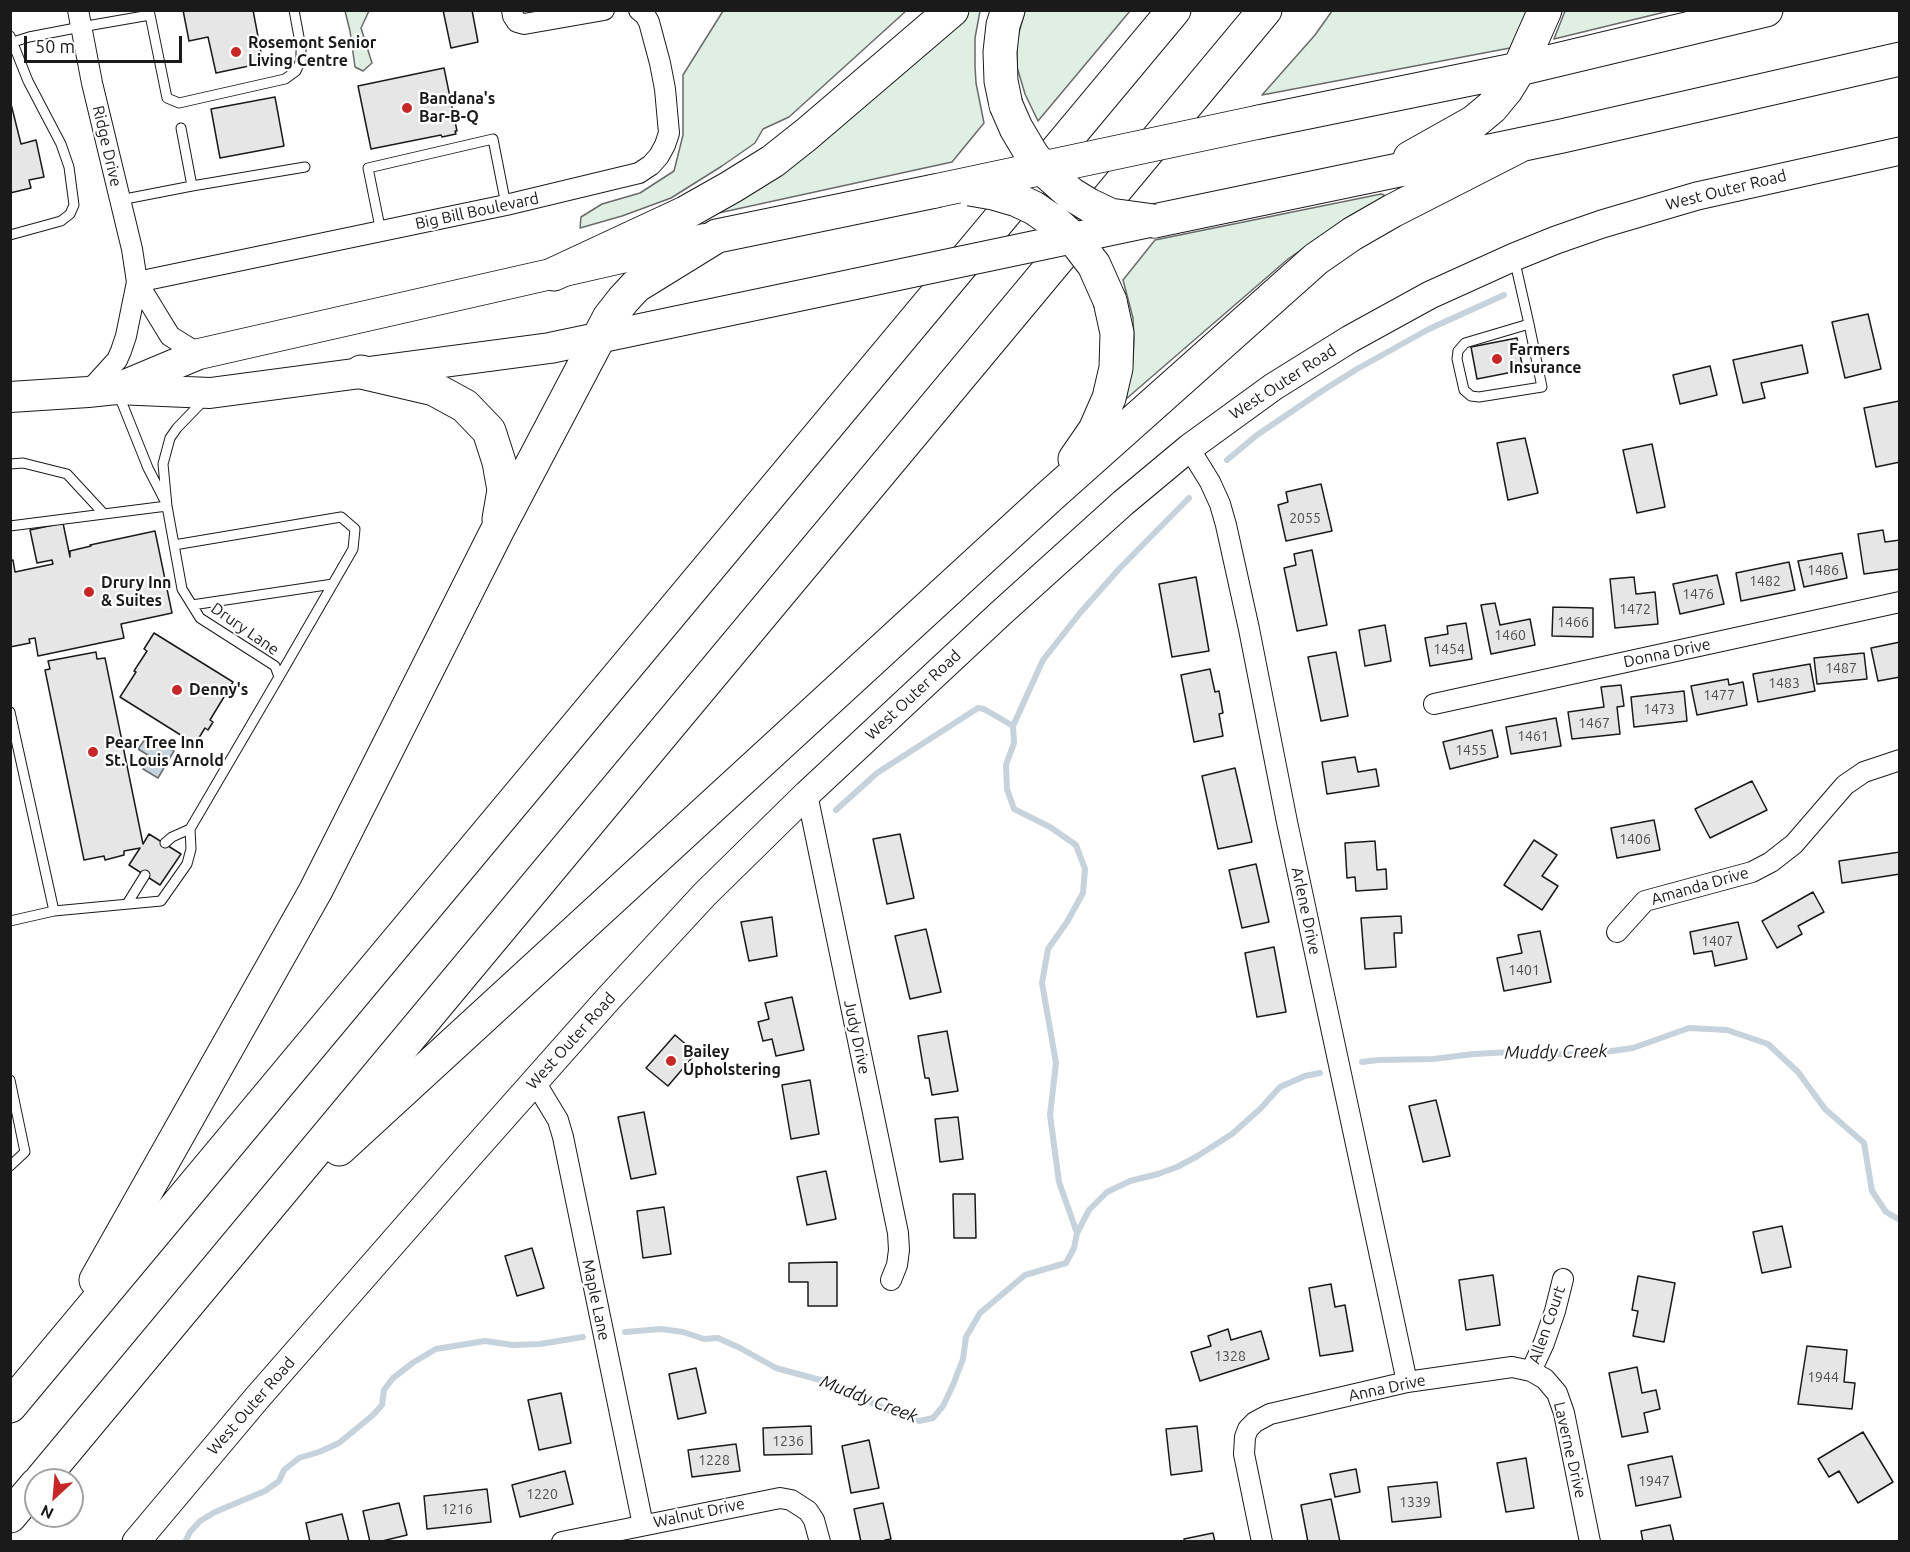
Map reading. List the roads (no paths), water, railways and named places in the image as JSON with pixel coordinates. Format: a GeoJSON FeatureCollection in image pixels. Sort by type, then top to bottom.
{"type":"FeatureCollection","features":[{"type":"Feature","properties":{"kind":"highway"},"geometry":{"type":"LineString","coordinates":[[554,274],[685,213],[773,161],[952,10]]}},
{"type":"Feature","properties":{"kind":"highway"},"geometry":{"type":"LineString","coordinates":[[1008,10],[1003,25],[1000,81],[1006,105],[1016,128],[1042,169],[1071,194],[1110,214],[1168,219],[1523,144],[1899,59]]}},
{"type":"Feature","properties":{"kind":"highway"},"geometry":{"type":"LineString","coordinates":[[10,1406],[1174,10]]}},
{"type":"Feature","properties":{"kind":"highway"},"geometry":{"type":"LineString","coordinates":[[50,1468],[1265,10]]}},
{"type":"Feature","properties":{"kind":"highway"},"geometry":{"type":"LineString","coordinates":[[1382,174],[1474,122],[1492,107],[1519,69],[1545,10]]}},
{"type":"Feature","properties":{"kind":"highway"},"geometry":{"type":"LineString","coordinates":[[56,1352],[316,890],[498,529],[609,318],[636,286],[717,236],[1519,69],[1766,10]]}},
{"type":"Feature","properties":{"kind":"highway"},"geometry":{"type":"LineString","coordinates":[[240,1241],[1050,496],[1316,260],[1352,234],[1392,211],[1523,144]]}},
{"type":"Feature","properties":{"kind":"highway"},"geometry":{"type":"LineString","coordinates":[[943,190],[993,193],[1035,208],[1074,239],[1094,265],[1110,301],[1117,333],[1116,368],[1109,399],[1095,430],[1050,496]]}},
{"type":"Feature","properties":{"kind":"highway"},"geometry":{"type":"LineString","coordinates":[[361,372],[434,389],[465,406],[489,431],[499,462],[504,490],[498,529]]}},
{"type":"Feature","properties":{"kind":"highway"},"geometry":{"type":"LineString","coordinates":[[10,1516],[24,1499]]}},
{"type":"Feature","properties":{"kind":"main road"},"geometry":{"type":"LineString","coordinates":[[10,397],[102,390],[210,393],[550,348],[1168,219]]}},
{"type":"Feature","properties":{"kind":"main road"},"geometry":{"type":"LineString","coordinates":[[102,390],[199,354],[717,236]]}},
{"type":"Feature","properties":{"kind":"street"},"geometry":{"type":"LineString","coordinates":[[512,10],[517,22],[524,24],[604,10]]}},
{"type":"Feature","properties":{"kind":"street","name":"Big Bill Boulevard"},"geometry":{"type":"LineString","coordinates":[[137,282],[506,205],[639,173],[659,156],[669,133],[665,89],[649,22],[639,10]]}},
{"type":"Feature","properties":{"kind":"street","name":"Ridge Drive"},"geometry":{"type":"LineString","coordinates":[[79,19],[132,249],[137,282],[126,336],[102,390]]}},
{"type":"Feature","properties":{"kind":"street","name":"West Outer Road"},"geometry":{"type":"LineString","coordinates":[[136,1542],[265,1389],[672,928],[807,794],[1123,502],[1189,448],[1273,387],[1350,339],[1430,295],[1514,257],[1602,224],[1697,196],[1899,151]]}},
{"type":"Feature","properties":{"kind":"street","name":"Ridge Drive"},"geometry":{"type":"LineString","coordinates":[[137,282],[170,336],[199,354]]}},
{"type":"Feature","properties":{"kind":"street","name":"Arlene Drive"},"geometry":{"type":"LineString","coordinates":[[1189,448],[1210,482],[1226,525],[1289,834],[1407,1382]]}},
{"type":"Feature","properties":{"kind":"street","name":"Donna Drive"},"geometry":{"type":"LineString","coordinates":[[1434,704],[1899,602]]}},
{"type":"Feature","properties":{"kind":"street","name":"Amanda Drive"},"geometry":{"type":"LineString","coordinates":[[1617,932],[1645,901],[1752,872],[1771,862],[1794,844],[1845,785],[1864,772],[1899,760]]}},
{"type":"Feature","properties":{"kind":"street","name":"Judy Drive"},"geometry":{"type":"LineString","coordinates":[[807,794],[898,1233],[899,1250],[891,1280]]}},
{"type":"Feature","properties":{"kind":"street","name":"Maple Lane"},"geometry":{"type":"LineString","coordinates":[[535,1082],[558,1120],[643,1525]]}},
{"type":"Feature","properties":{"kind":"street","name":"Allen Court"},"geometry":{"type":"LineString","coordinates":[[1531,1371],[1544,1343],[1563,1279]]}},
{"type":"Feature","properties":{"kind":"street","name":"Anna Drive"},"geometry":{"type":"LineString","coordinates":[[1262,1542],[1244,1454],[1245,1437],[1248,1429],[1255,1422],[1270,1414],[1407,1382],[1512,1367],[1531,1371]]}},
{"type":"Feature","properties":{"kind":"street","name":"Laverne Drive"},"geometry":{"type":"LineString","coordinates":[[1531,1371],[1545,1379],[1557,1393],[1564,1413],[1590,1542]]}},
{"type":"Feature","properties":{"kind":"street","name":"Walnut Drive"},"geometry":{"type":"LineString","coordinates":[[561,1542],[765,1499],[780,1498],[801,1504],[814,1520],[820,1542]]}},
{"type":"Feature","properties":{"kind":"lane"},"geometry":{"type":"LineString","coordinates":[[10,235],[61,221],[74,205],[69,167],[61,144],[28,81],[11,40],[29,37],[79,19],[149,13],[167,98],[179,103],[285,79],[296,71],[301,60],[301,48],[294,10]]}},
{"type":"Feature","properties":{"kind":"lane"},"geometry":{"type":"LineString","coordinates":[[182,128],[192,186]]}},
{"type":"Feature","properties":{"kind":"lane"},"geometry":{"type":"LineString","coordinates":[[381,232],[368,168],[493,139],[506,205]]}},
{"type":"Feature","properties":{"kind":"lane"},"geometry":{"type":"LineString","coordinates":[[120,200],[305,167]]}},
{"type":"Feature","properties":{"kind":"lane"},"geometry":{"type":"LineString","coordinates":[[1514,257],[1529,324],[1542,387],[1479,397],[1471,396],[1464,390],[1458,351],[1465,343],[1529,324]]}},
{"type":"Feature","properties":{"kind":"lane","name":"Drury Lane"},"geometry":{"type":"LineString","coordinates":[[102,390],[148,468],[167,506]]}},
{"type":"Feature","properties":{"kind":"lane","name":"Drury Lane"},"geometry":{"type":"LineString","coordinates":[[190,829],[279,677],[274,666],[200,618],[182,589],[167,506],[163,464],[170,438],[210,393]]}},
{"type":"Feature","properties":{"kind":"lane"},"geometry":{"type":"LineString","coordinates":[[10,464],[23,463],[67,474],[104,514]]}},
{"type":"Feature","properties":{"kind":"lane"},"geometry":{"type":"LineString","coordinates":[[10,526],[167,506]]}},
{"type":"Feature","properties":{"kind":"lane"},"geometry":{"type":"LineString","coordinates":[[174,545],[341,517],[355,529],[353,549],[279,677]]}},
{"type":"Feature","properties":{"kind":"lane"},"geometry":{"type":"LineString","coordinates":[[192,605],[333,584]]}},
{"type":"Feature","properties":{"kind":"lane"},"geometry":{"type":"LineString","coordinates":[[10,712],[54,910]]}},
{"type":"Feature","properties":{"kind":"lane"},"geometry":{"type":"LineString","coordinates":[[10,921],[54,910],[161,901],[187,864],[191,849],[190,829],[172,837],[165,843]]}},
{"type":"Feature","properties":{"kind":"lane"},"geometry":{"type":"LineString","coordinates":[[127,904],[145,875]]}},
{"type":"Feature","properties":{"kind":"lane"},"geometry":{"type":"LineString","coordinates":[[10,1080],[25,1152],[10,1166]]}},
{"type":"Feature","properties":{"kind":"waterway"},"geometry":{"type":"LineString","coordinates":[[1227,460],[1257,435],[1357,369],[1429,329],[1504,295]]}},
{"type":"Feature","properties":{"kind":"waterway"},"geometry":{"type":"LineString","coordinates":[[1077,1233],[1059,1182],[1050,1115],[1056,1063],[1042,983],[1048,949],[1067,922],[1083,893],[1085,869],[1076,845],[1050,827],[1014,809],[1007,789],[1006,765],[1014,743],[1013,726],[1043,660],[1119,569],[1189,498]]}},
{"type":"Feature","properties":{"kind":"waterway"},"geometry":{"type":"LineString","coordinates":[[836,810],[877,773],[978,708],[984,709],[1013,726]]}},
{"type":"Feature","properties":{"kind":"waterway","name":"Muddy Creek"},"geometry":{"type":"LineString","coordinates":[[1362,1062],[1511,1052],[1583,1055],[1633,1048],[1689,1028],[1727,1030],[1768,1044],[1798,1072],[1825,1109],[1864,1143],[1872,1191],[1886,1212],[1900,1220]]}},
{"type":"Feature","properties":{"kind":"waterway","name":"Muddy Creek"},"geometry":{"type":"LineString","coordinates":[[625,1332],[661,1329],[683,1332],[704,1339],[718,1338],[776,1368],[835,1384],[887,1410],[919,1421],[933,1418],[943,1406],[953,1385],[963,1359],[966,1337],[980,1313],[1025,1275],[1066,1263],[1074,1248],[1077,1233],[1089,1210],[1107,1192],[1130,1181],[1177,1167],[1196,1157],[1232,1134],[1280,1087],[1305,1076],[1320,1073]]}},
{"type":"Feature","properties":{"kind":"waterway","name":"Muddy Creek"},"geometry":{"type":"LineString","coordinates":[[185,1542],[200,1521],[215,1512],[265,1491],[279,1481],[284,1470],[299,1458],[339,1443],[382,1405],[384,1390],[393,1378],[436,1349],[485,1341],[513,1345],[540,1344],[583,1337]]}},
{"type":"Feature","properties":{"kind":"place","name":"Rosemont Senior Living Centre"},"geometry":{"type":"Point","coordinates":[236,52]}},
{"type":"Feature","properties":{"kind":"place","name":"Bandana's Bar-B-Q"},"geometry":{"type":"Point","coordinates":[407,108]}},
{"type":"Feature","properties":{"kind":"place","name":"Farmers Insurance"},"geometry":{"type":"Point","coordinates":[1497,359]}},
{"type":"Feature","properties":{"kind":"place","name":"Drury Inn & Suites"},"geometry":{"type":"Point","coordinates":[89,592]}},
{"type":"Feature","properties":{"kind":"place","name":"Denny's"},"geometry":{"type":"Point","coordinates":[177,690]}},
{"type":"Feature","properties":{"kind":"place","name":"Pear Tree Inn St. Louis Arnold"},"geometry":{"type":"Point","coordinates":[93,752]}},
{"type":"Feature","properties":{"kind":"place","name":"Bailey Upholstering"},"geometry":{"type":"Point","coordinates":[671,1061]}}]}
